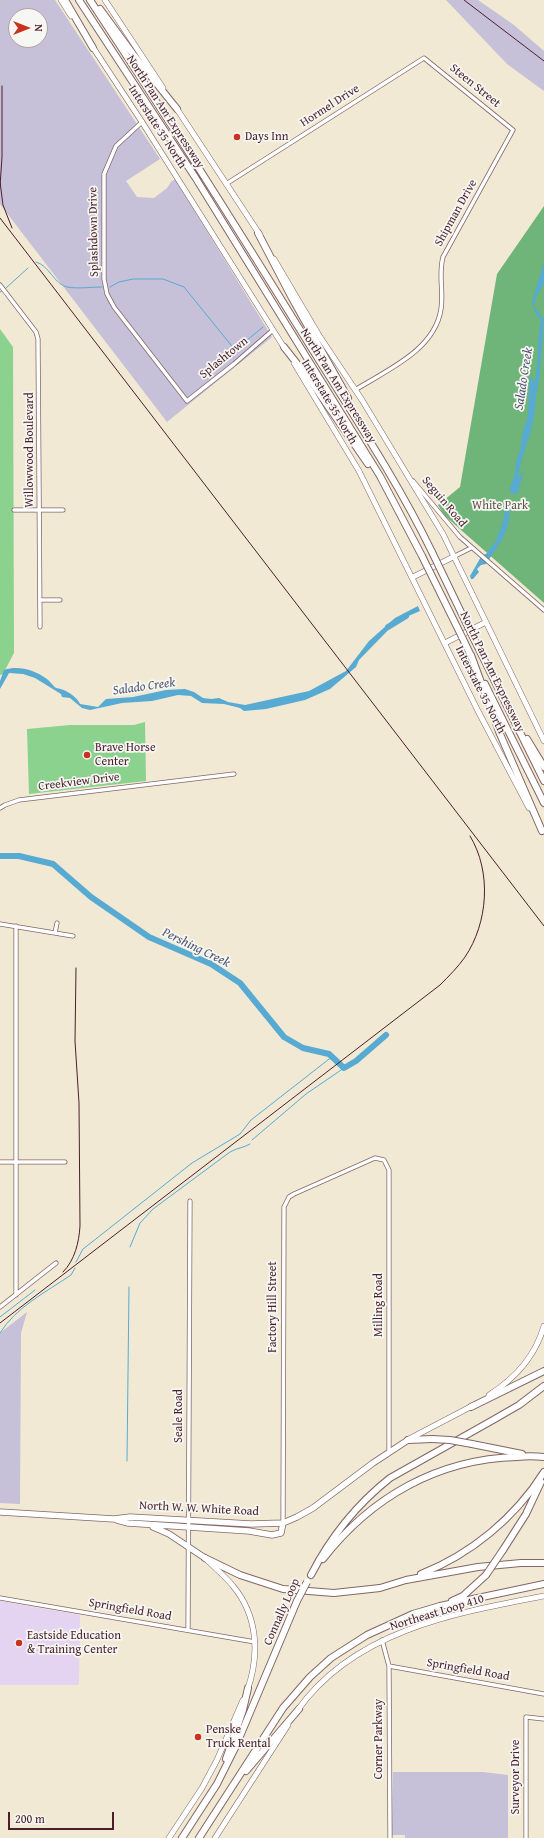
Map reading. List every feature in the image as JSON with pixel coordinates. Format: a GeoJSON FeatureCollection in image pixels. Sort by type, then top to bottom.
{"type":"FeatureCollection","features":[{"type":"Feature","properties":{"kind":"highway"},"geometry":{"type":"LineString","coordinates":[[65,0],[93,48]]}},
{"type":"Feature","properties":{"kind":"highway","name":"North Pan Am Expressway"},"geometry":{"type":"LineString","coordinates":[[79,0],[195,177],[394,500],[544,803]]}},
{"type":"Feature","properties":{"kind":"highway","name":"North Pan Am Expressway"},"geometry":{"type":"LineString","coordinates":[[90,0],[192,155],[403,496],[544,781]]}},
{"type":"Feature","properties":{"kind":"highway"},"geometry":{"type":"LineString","coordinates":[[94,0],[133,54],[177,109]]}},
{"type":"Feature","properties":{"kind":"highway"},"geometry":{"type":"LineString","coordinates":[[258,233],[363,430]]}},
{"type":"Feature","properties":{"kind":"highway"},"geometry":{"type":"LineString","coordinates":[[284,347],[310,380],[394,500]]}},
{"type":"Feature","properties":{"kind":"highway"},"geometry":{"type":"LineString","coordinates":[[471,655],[500,734],[543,833]]}},
{"type":"Feature","properties":{"kind":"highway"},"geometry":{"type":"LineString","coordinates":[[516,724],[544,767]]}},
{"type":"Feature","properties":{"kind":"highway"},"geometry":{"type":"LineString","coordinates":[[471,1407],[544,1371]]}},
{"type":"Feature","properties":{"kind":"highway"},"geometry":{"type":"LineString","coordinates":[[311,1575],[325,1548],[362,1502],[376,1489],[390,1478],[519,1405],[544,1386]]}},
{"type":"Feature","properties":{"kind":"highway"},"geometry":{"type":"LineString","coordinates":[[408,1440],[450,1440],[533,1456]]}},
{"type":"Feature","properties":{"kind":"highway","name":"Connally Loop"},"geometry":{"type":"LineString","coordinates":[[182,1838],[217,1784],[251,1714],[297,1602],[307,1582],[330,1550],[348,1530],[380,1504],[421,1478],[445,1469],[480,1459],[533,1456],[544,1457]]}},
{"type":"Feature","properties":{"kind":"highway"},"geometry":{"type":"LineString","coordinates":[[440,1606],[463,1596],[486,1575],[526,1514],[544,1473]]}},
{"type":"Feature","properties":{"kind":"highway"},"geometry":{"type":"LineString","coordinates":[[204,1558],[240,1575],[283,1589],[311,1592],[356,1592],[380,1588],[435,1569],[453,1559],[487,1536],[512,1514],[544,1473]]}},
{"type":"Feature","properties":{"kind":"highway"},"geometry":{"type":"LineString","coordinates":[[406,1580],[478,1566],[544,1563]]}},
{"type":"Feature","properties":{"kind":"highway"},"geometry":{"type":"LineString","coordinates":[[199,1838],[283,1708],[310,1677],[331,1658],[380,1628],[413,1614],[440,1606],[544,1584]]}},
{"type":"Feature","properties":{"kind":"highway"},"geometry":{"type":"LineString","coordinates":[[217,1784],[241,1717],[248,1688]]}},
{"type":"Feature","properties":{"kind":"highway"},"geometry":{"type":"LineString","coordinates":[[230,1791],[299,1709]]}},
{"type":"Feature","properties":{"kind":"main road","name":"Interstate 35 North"},"geometry":{"type":"LineString","coordinates":[[60,0],[142,122],[284,347],[359,471],[413,576],[478,710],[543,833]]}},
{"type":"Feature","properties":{"kind":"main road"},"geometry":{"type":"LineString","coordinates":[[105,0],[258,233],[307,312],[324,343],[427,506],[454,556],[544,741]]}},
{"type":"Feature","properties":{"kind":"main road"},"geometry":{"type":"LineString","coordinates":[[413,576],[454,556]]}},
{"type":"Feature","properties":{"kind":"main road"},"geometry":{"type":"LineString","coordinates":[[445,643],[486,622]]}},
{"type":"Feature","properties":{"kind":"main road"},"geometry":{"type":"LineString","coordinates":[[408,1440],[471,1407],[510,1381],[522,1368],[537,1346],[544,1326]]}},
{"type":"Feature","properties":{"kind":"main road","name":"North W. W. White Road"},"geometry":{"type":"LineString","coordinates":[[0,1512],[114,1519],[130,1517],[251,1524],[283,1523],[313,1508],[389,1451],[408,1440]]}},
{"type":"Feature","properties":{"kind":"main road","name":"North W. W. White Road"},"geometry":{"type":"LineString","coordinates":[[114,1519],[128,1523],[188,1526],[276,1535],[282,1532],[283,1523]]}},
{"type":"Feature","properties":{"kind":"main road","name":"North W. W. White Road"},"geometry":{"type":"LineString","coordinates":[[147,1524],[169,1534],[204,1558]]}},
{"type":"Feature","properties":{"kind":"main road"},"geometry":{"type":"LineString","coordinates":[[169,1838],[202,1788],[217,1760],[248,1688],[255,1663],[256,1642],[252,1620],[240,1595],[232,1585],[204,1558]]}},
{"type":"Feature","properties":{"kind":"main road","name":"Northeast Loop 410"},"geometry":{"type":"LineString","coordinates":[[215,1838],[299,1709],[322,1682],[353,1656],[400,1632],[462,1614],[544,1596]]}},
{"type":"Feature","properties":{"kind":"street","name":"Steen Street"},"geometry":{"type":"LineString","coordinates":[[424,58],[513,130]]}},
{"type":"Feature","properties":{"kind":"street","name":"Hormel Drive"},"geometry":{"type":"LineString","coordinates":[[226,184],[424,58]]}},
{"type":"Feature","properties":{"kind":"street","name":"Splashdown Drive"},"geometry":{"type":"LineString","coordinates":[[142,122],[116,146],[104,174],[104,280],[107,294],[119,313],[187,401]]}},
{"type":"Feature","properties":{"kind":"street","name":"Shipman Drive"},"geometry":{"type":"LineString","coordinates":[[355,390],[415,352],[432,335],[437,326],[441,308],[440,278],[443,257],[513,130]]}},
{"type":"Feature","properties":{"kind":"street","name":"Willowwood Boulevard"},"geometry":{"type":"LineString","coordinates":[[0,285],[36,332],[38,339],[40,627]]}},
{"type":"Feature","properties":{"kind":"street","name":"Splashtown"},"geometry":{"type":"LineString","coordinates":[[187,401],[234,364],[273,330]]}},
{"type":"Feature","properties":{"kind":"street","name":"Seguin Road"},"geometry":{"type":"LineString","coordinates":[[404,468],[450,527],[490,565],[544,610]]}},
{"type":"Feature","properties":{"kind":"street"},"geometry":{"type":"LineString","coordinates":[[14,510],[63,510]]}},
{"type":"Feature","properties":{"kind":"street"},"geometry":{"type":"LineString","coordinates":[[454,556],[471,548]]}},
{"type":"Feature","properties":{"kind":"street"},"geometry":{"type":"LineString","coordinates":[[40,600],[60,600]]}},
{"type":"Feature","properties":{"kind":"street","name":"Creekview Drive"},"geometry":{"type":"LineString","coordinates":[[0,808],[5,804],[19,800],[234,774]]}},
{"type":"Feature","properties":{"kind":"street"},"geometry":{"type":"LineString","coordinates":[[55,933],[57,923]]}},
{"type":"Feature","properties":{"kind":"street"},"geometry":{"type":"LineString","coordinates":[[0,924],[73,936]]}},
{"type":"Feature","properties":{"kind":"street"},"geometry":{"type":"LineString","coordinates":[[16,926],[16,1295]]}},
{"type":"Feature","properties":{"kind":"street","name":"Factory Hill Street"},"geometry":{"type":"LineString","coordinates":[[283,1523],[284,1207],[289,1197],[294,1194],[371,1158],[379,1158],[384,1160]]}},
{"type":"Feature","properties":{"kind":"street","name":"Milling Road"},"geometry":{"type":"LineString","coordinates":[[384,1160],[389,1170],[389,1451]]}},
{"type":"Feature","properties":{"kind":"street"},"geometry":{"type":"LineString","coordinates":[[0,1162],[65,1162]]}},
{"type":"Feature","properties":{"kind":"street","name":"Seale Road"},"geometry":{"type":"LineString","coordinates":[[188,1630],[190,1202]]}},
{"type":"Feature","properties":{"kind":"street"},"geometry":{"type":"LineString","coordinates":[[0,1307],[56,1263]]}},
{"type":"Feature","properties":{"kind":"street","name":"Springfield Road"},"geometry":{"type":"LineString","coordinates":[[0,1598],[256,1642]]}},
{"type":"Feature","properties":{"kind":"street","name":"Corner Parkway"},"geometry":{"type":"LineString","coordinates":[[382,1640],[389,1666],[390,1838]]}},
{"type":"Feature","properties":{"kind":"street","name":"Springfield Road"},"geometry":{"type":"LineString","coordinates":[[389,1666],[544,1694]]}},
{"type":"Feature","properties":{"kind":"street","name":"Surveyor Drive"},"geometry":{"type":"LineString","coordinates":[[526,1838],[526,1717],[544,1719]]}},
{"type":"Feature","properties":{"kind":"shaded area"},"geometry":{"type":"Polygon","coordinates":[[[0,0],[55,0],[160,159],[126,181],[137,197],[154,198],[167,188],[175,179],[272,337],[167,422],[0,204],[0,0]]]}},
{"type":"Feature","properties":{"kind":"shaded area"},"geometry":{"type":"Polygon","coordinates":[[[446,0],[478,0],[514,25],[544,51],[544,91],[507,64],[446,0]]]}},
{"type":"Feature","properties":{"kind":"shaded area"},"geometry":{"type":"Polygon","coordinates":[[[27,1312],[21,1333],[20,1504],[0,1503],[0,1333],[27,1312]]]}},
{"type":"Feature","properties":{"kind":"shaded area"},"geometry":{"type":"Polygon","coordinates":[[[0,1601],[80,1615],[79,1685],[0,1685],[0,1601]]]}},
{"type":"Feature","properties":{"kind":"shaded area"},"geometry":{"type":"Polygon","coordinates":[[[393,1772],[483,1772],[508,1775],[508,1838],[405,1838],[405,1835],[392,1835],[393,1772]]]}},
{"type":"Feature","properties":{"kind":"green space","name":"White Park"},"geometry":{"type":"Polygon","coordinates":[[[544,206],[544,603],[444,515],[438,505],[460,487],[497,274],[544,206]]]}},
{"type":"Feature","properties":{"kind":"green space"},"geometry":{"type":"Polygon","coordinates":[[[0,329],[13,347],[14,653],[3,674],[0,675],[0,329]]]}},
{"type":"Feature","properties":{"kind":"green space","name":"Brave Horse Center"},"geometry":{"type":"Polygon","coordinates":[[[145,722],[146,781],[29,794],[27,729],[70,725],[134,725],[145,722]]]}},
{"type":"Feature","properties":{"kind":"water"},"geometry":{"type":"Polygon","coordinates":[[[544,263],[544,283],[537,294],[534,306],[544,320],[539,382],[533,424],[519,471],[518,479],[524,470],[517,495],[510,492],[510,488],[515,473],[523,431],[528,416],[530,375],[534,383],[536,376],[541,320],[535,313],[532,301],[544,263]]]}},
{"type":"Feature","properties":{"kind":"water"},"geometry":{"type":"Polygon","coordinates":[[[506,501],[512,502],[513,504],[509,509],[509,521],[503,538],[486,564],[481,565],[477,569],[479,572],[473,579],[471,579],[470,576],[482,555],[486,554],[496,541],[503,522],[506,501]]]}},
{"type":"Feature","properties":{"kind":"water"},"geometry":{"type":"Polygon","coordinates":[[[418,606],[420,611],[397,621],[359,660],[356,667],[330,689],[305,700],[266,709],[244,711],[240,708],[224,704],[202,703],[191,696],[178,695],[152,701],[122,703],[90,710],[82,708],[70,698],[62,697],[61,694],[35,678],[23,674],[9,673],[0,689],[0,681],[4,670],[21,668],[42,676],[56,688],[71,694],[80,704],[98,707],[106,699],[133,697],[166,690],[185,689],[194,692],[203,698],[219,698],[228,702],[245,705],[309,691],[346,671],[369,641],[395,618],[418,606]]]}},
{"type":"Feature","properties":{"kind":"waterway"},"geometry":{"type":"LineString","coordinates":[[36,262],[41,264],[58,282],[67,287],[102,287]]}},
{"type":"Feature","properties":{"kind":"waterway"},"geometry":{"type":"LineString","coordinates":[[6,288],[28,268]]}},
{"type":"Feature","properties":{"kind":"waterway"},"geometry":{"type":"LineString","coordinates":[[110,287],[119,282],[133,279],[163,279],[184,287],[235,350],[263,327]]}},
{"type":"Feature","properties":{"kind":"waterway","name":"Salado Creek"},"geometry":{"type":"LineString","coordinates":[[388,627],[406,616]]}},
{"type":"Feature","properties":{"kind":"waterway","name":"Pershing Creek"},"geometry":{"type":"LineString","coordinates":[[0,856],[19,856],[53,864],[91,897],[149,937],[211,964],[240,983],[284,1037],[303,1048],[329,1054],[344,1068],[356,1061],[386,1035]]}},
{"type":"Feature","properties":{"kind":"waterway"},"geometry":{"type":"LineString","coordinates":[[76,1262],[83,1249],[192,1163],[240,1134],[251,1120],[333,1056]]}},
{"type":"Feature","properties":{"kind":"waterway"},"geometry":{"type":"LineString","coordinates":[[252,1140],[306,1094],[344,1068]]}},
{"type":"Feature","properties":{"kind":"waterway"},"geometry":{"type":"LineString","coordinates":[[130,1247],[140,1223],[153,1209],[230,1152],[250,1144]]}},
{"type":"Feature","properties":{"kind":"waterway"},"geometry":{"type":"LineString","coordinates":[[0,1333],[14,1315],[71,1275],[75,1268]]}},
{"type":"Feature","properties":{"kind":"waterway"},"geometry":{"type":"LineString","coordinates":[[127,1461],[129,1287]]}},
{"type":"Feature","properties":{"kind":"waterway"},"geometry":{"type":"LineString","coordinates":[[0,1317],[35,1290]]}},
{"type":"Feature","properties":{"kind":"railway"},"geometry":{"type":"LineString","coordinates":[[464,0],[544,61]]}},
{"type":"Feature","properties":{"kind":"railway"},"geometry":{"type":"LineString","coordinates":[[0,186],[2,157],[2,86]]}},
{"type":"Feature","properties":{"kind":"railway"},"geometry":{"type":"LineString","coordinates":[[0,182],[3,205],[12,228]]}},
{"type":"Feature","properties":{"kind":"railway"},"geometry":{"type":"LineString","coordinates":[[0,218],[544,926]]}},
{"type":"Feature","properties":{"kind":"railway"},"geometry":{"type":"LineString","coordinates":[[0,1323],[440,985],[450,975],[465,957],[473,944],[479,929],[482,913],[484,897],[482,865],[470,836]]}},
{"type":"Feature","properties":{"kind":"railway"},"geometry":{"type":"LineString","coordinates":[[63,1272],[71,1262],[76,1250],[80,1226],[79,1103],[75,1041],[76,968]]}},
{"type":"Feature","properties":{"kind":"place","name":"Days Inn"},"geometry":{"type":"Point","coordinates":[237,137]}},
{"type":"Feature","properties":{"kind":"place","name":"Brave Horse Center"},"geometry":{"type":"Point","coordinates":[87,755]}},
{"type":"Feature","properties":{"kind":"place","name":"Eastside Education & Training Center"},"geometry":{"type":"Point","coordinates":[19,1643]}},
{"type":"Feature","properties":{"kind":"place","name":"Penske Truck Rental"},"geometry":{"type":"Point","coordinates":[198,1737]}}]}
